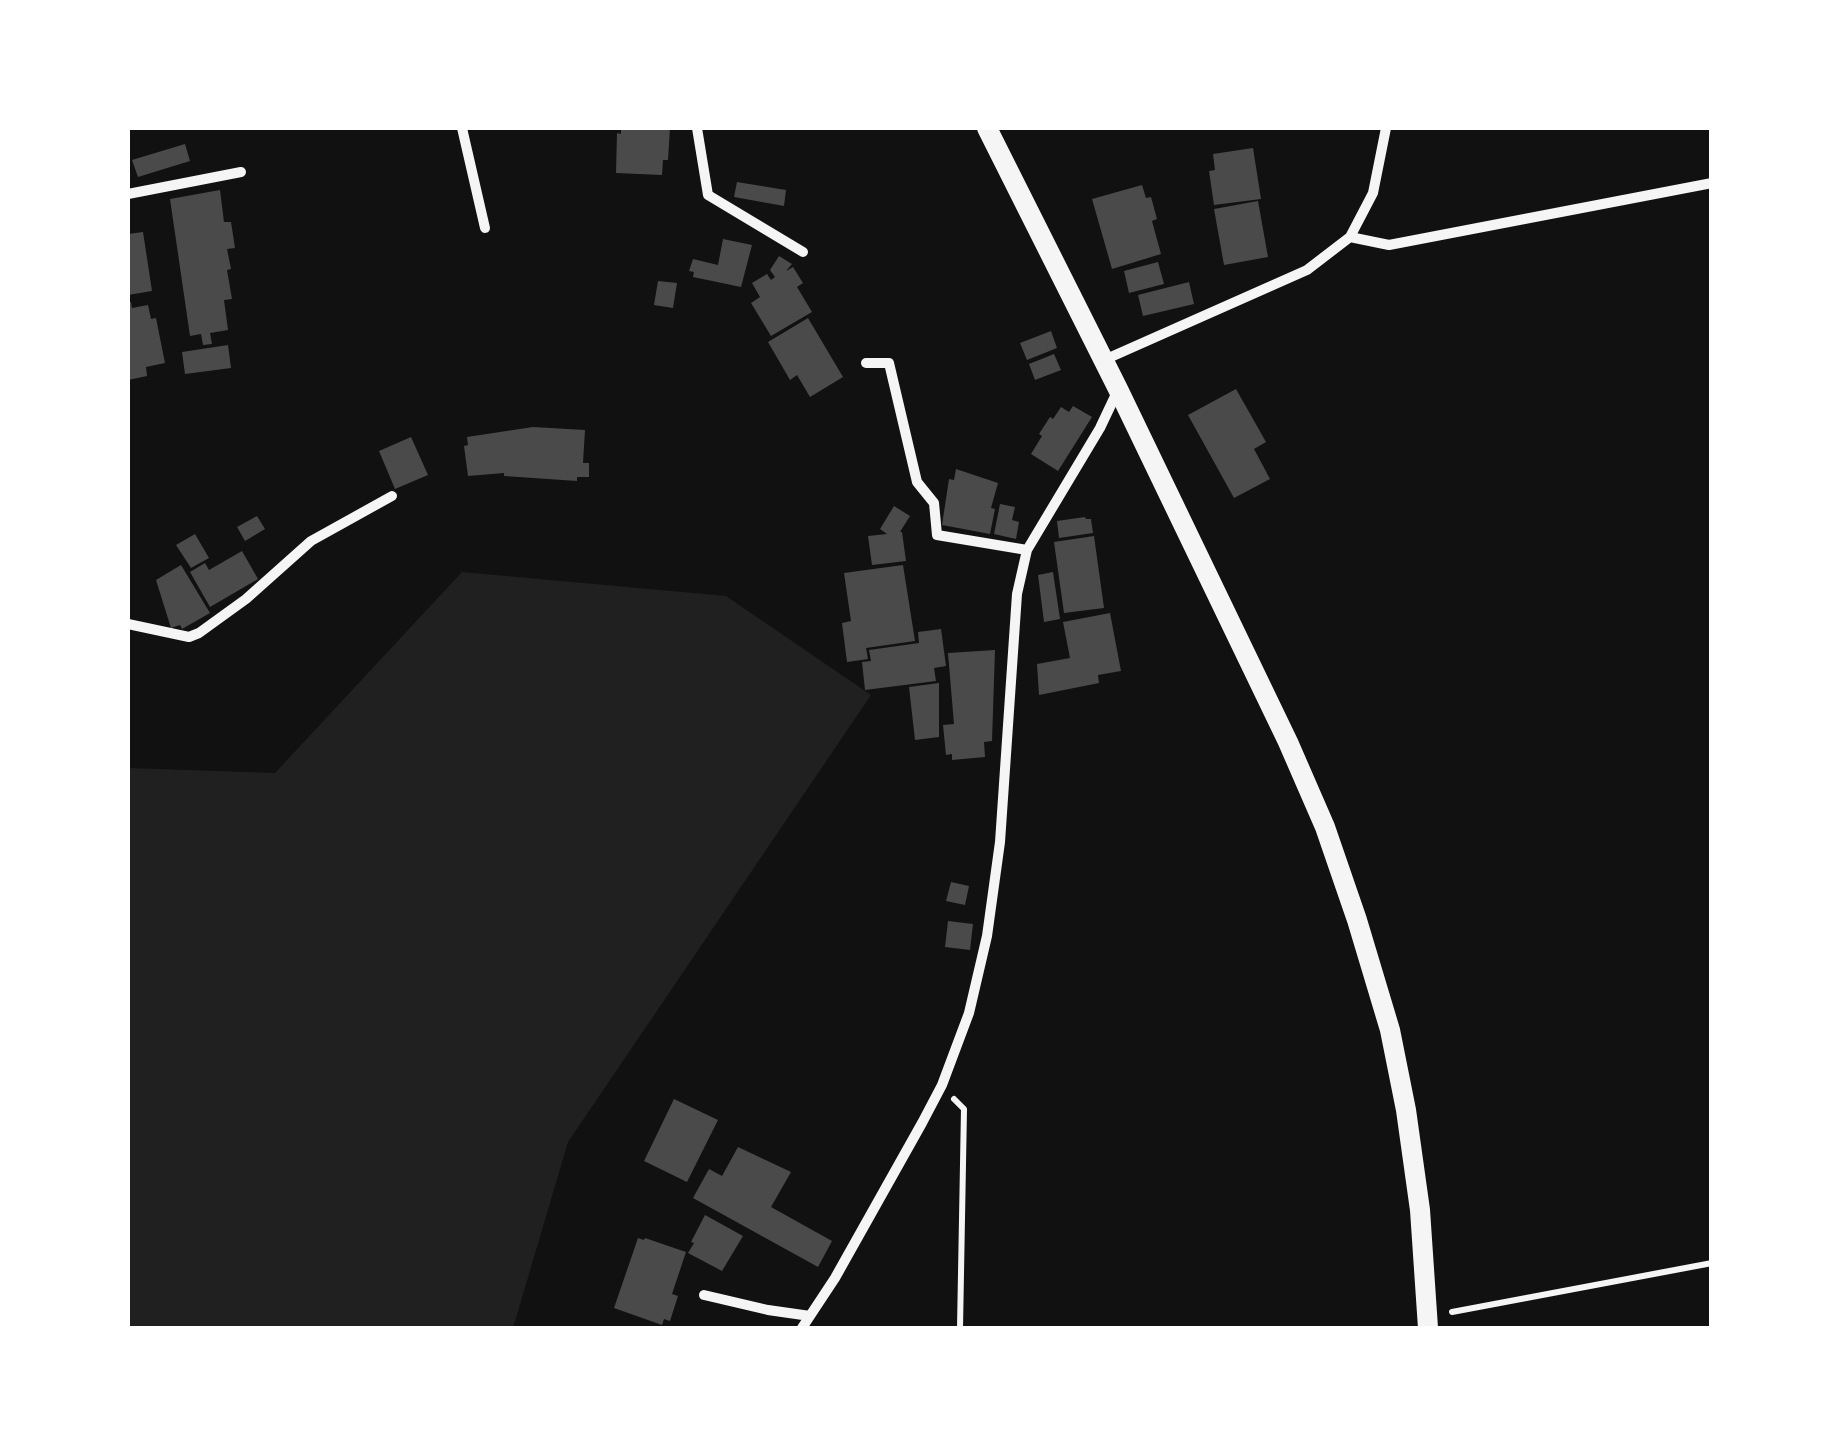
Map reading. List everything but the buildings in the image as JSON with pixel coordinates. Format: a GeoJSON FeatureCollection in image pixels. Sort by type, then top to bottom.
{"type":"FeatureCollection","features":[{"type":"Feature","properties":{"kind":"main road"},"geometry":{"type":"LineString","coordinates":[[986,128],[1104,360],[1326,827],[1390,1030],[1420,1210],[1428,1322]]}},
{"type":"Feature","properties":{"kind":"street"},"geometry":{"type":"LineString","coordinates":[[462,128],[484,228]]}},
{"type":"Feature","properties":{"kind":"street"},"geometry":{"type":"LineString","coordinates":[[697,128],[708,195],[803,252]]}},
{"type":"Feature","properties":{"kind":"street"},"geometry":{"type":"LineString","coordinates":[[1104,360],[1307,270],[1350,237],[1374,193],[1386,128]]}},
{"type":"Feature","properties":{"kind":"street"},"geometry":{"type":"LineString","coordinates":[[128,194],[241,172]]}},
{"type":"Feature","properties":{"kind":"street"},"geometry":{"type":"LineString","coordinates":[[1350,237],[1389,245],[1712,183]]}},
{"type":"Feature","properties":{"kind":"street"},"geometry":{"type":"LineString","coordinates":[[866,363],[889,363],[917,482],[934,503],[937,535],[1026,550]]}},
{"type":"Feature","properties":{"kind":"street"},"geometry":{"type":"LineString","coordinates":[[802,1328],[835,1278],[942,1085],[969,1013],[987,936],[1000,842],[1017,594],[1026,550],[1100,428],[1118,389]]}},
{"type":"Feature","properties":{"kind":"street"},"geometry":{"type":"LineString","coordinates":[[128,624],[189,636],[199,633],[246,599],[311,541],[392,496]]}},
{"type":"Feature","properties":{"kind":"street"},"geometry":{"type":"LineString","coordinates":[[704,1295],[810,1316]]}},
{"type":"Feature","properties":{"kind":"path"},"geometry":{"type":"LineString","coordinates":[[942,1085],[964,1109],[960,1328]]}},
{"type":"Feature","properties":{"kind":"path"},"geometry":{"type":"LineString","coordinates":[[1428,1322],[1712,1262]]}},
{"type":"Feature","properties":{"kind":"shaded area"},"geometry":{"type":"Polygon","coordinates":[[[462,572],[726,596],[871,695],[568,1142],[513,1328],[128,1328],[128,768],[275,773],[462,572]]]}}]}
